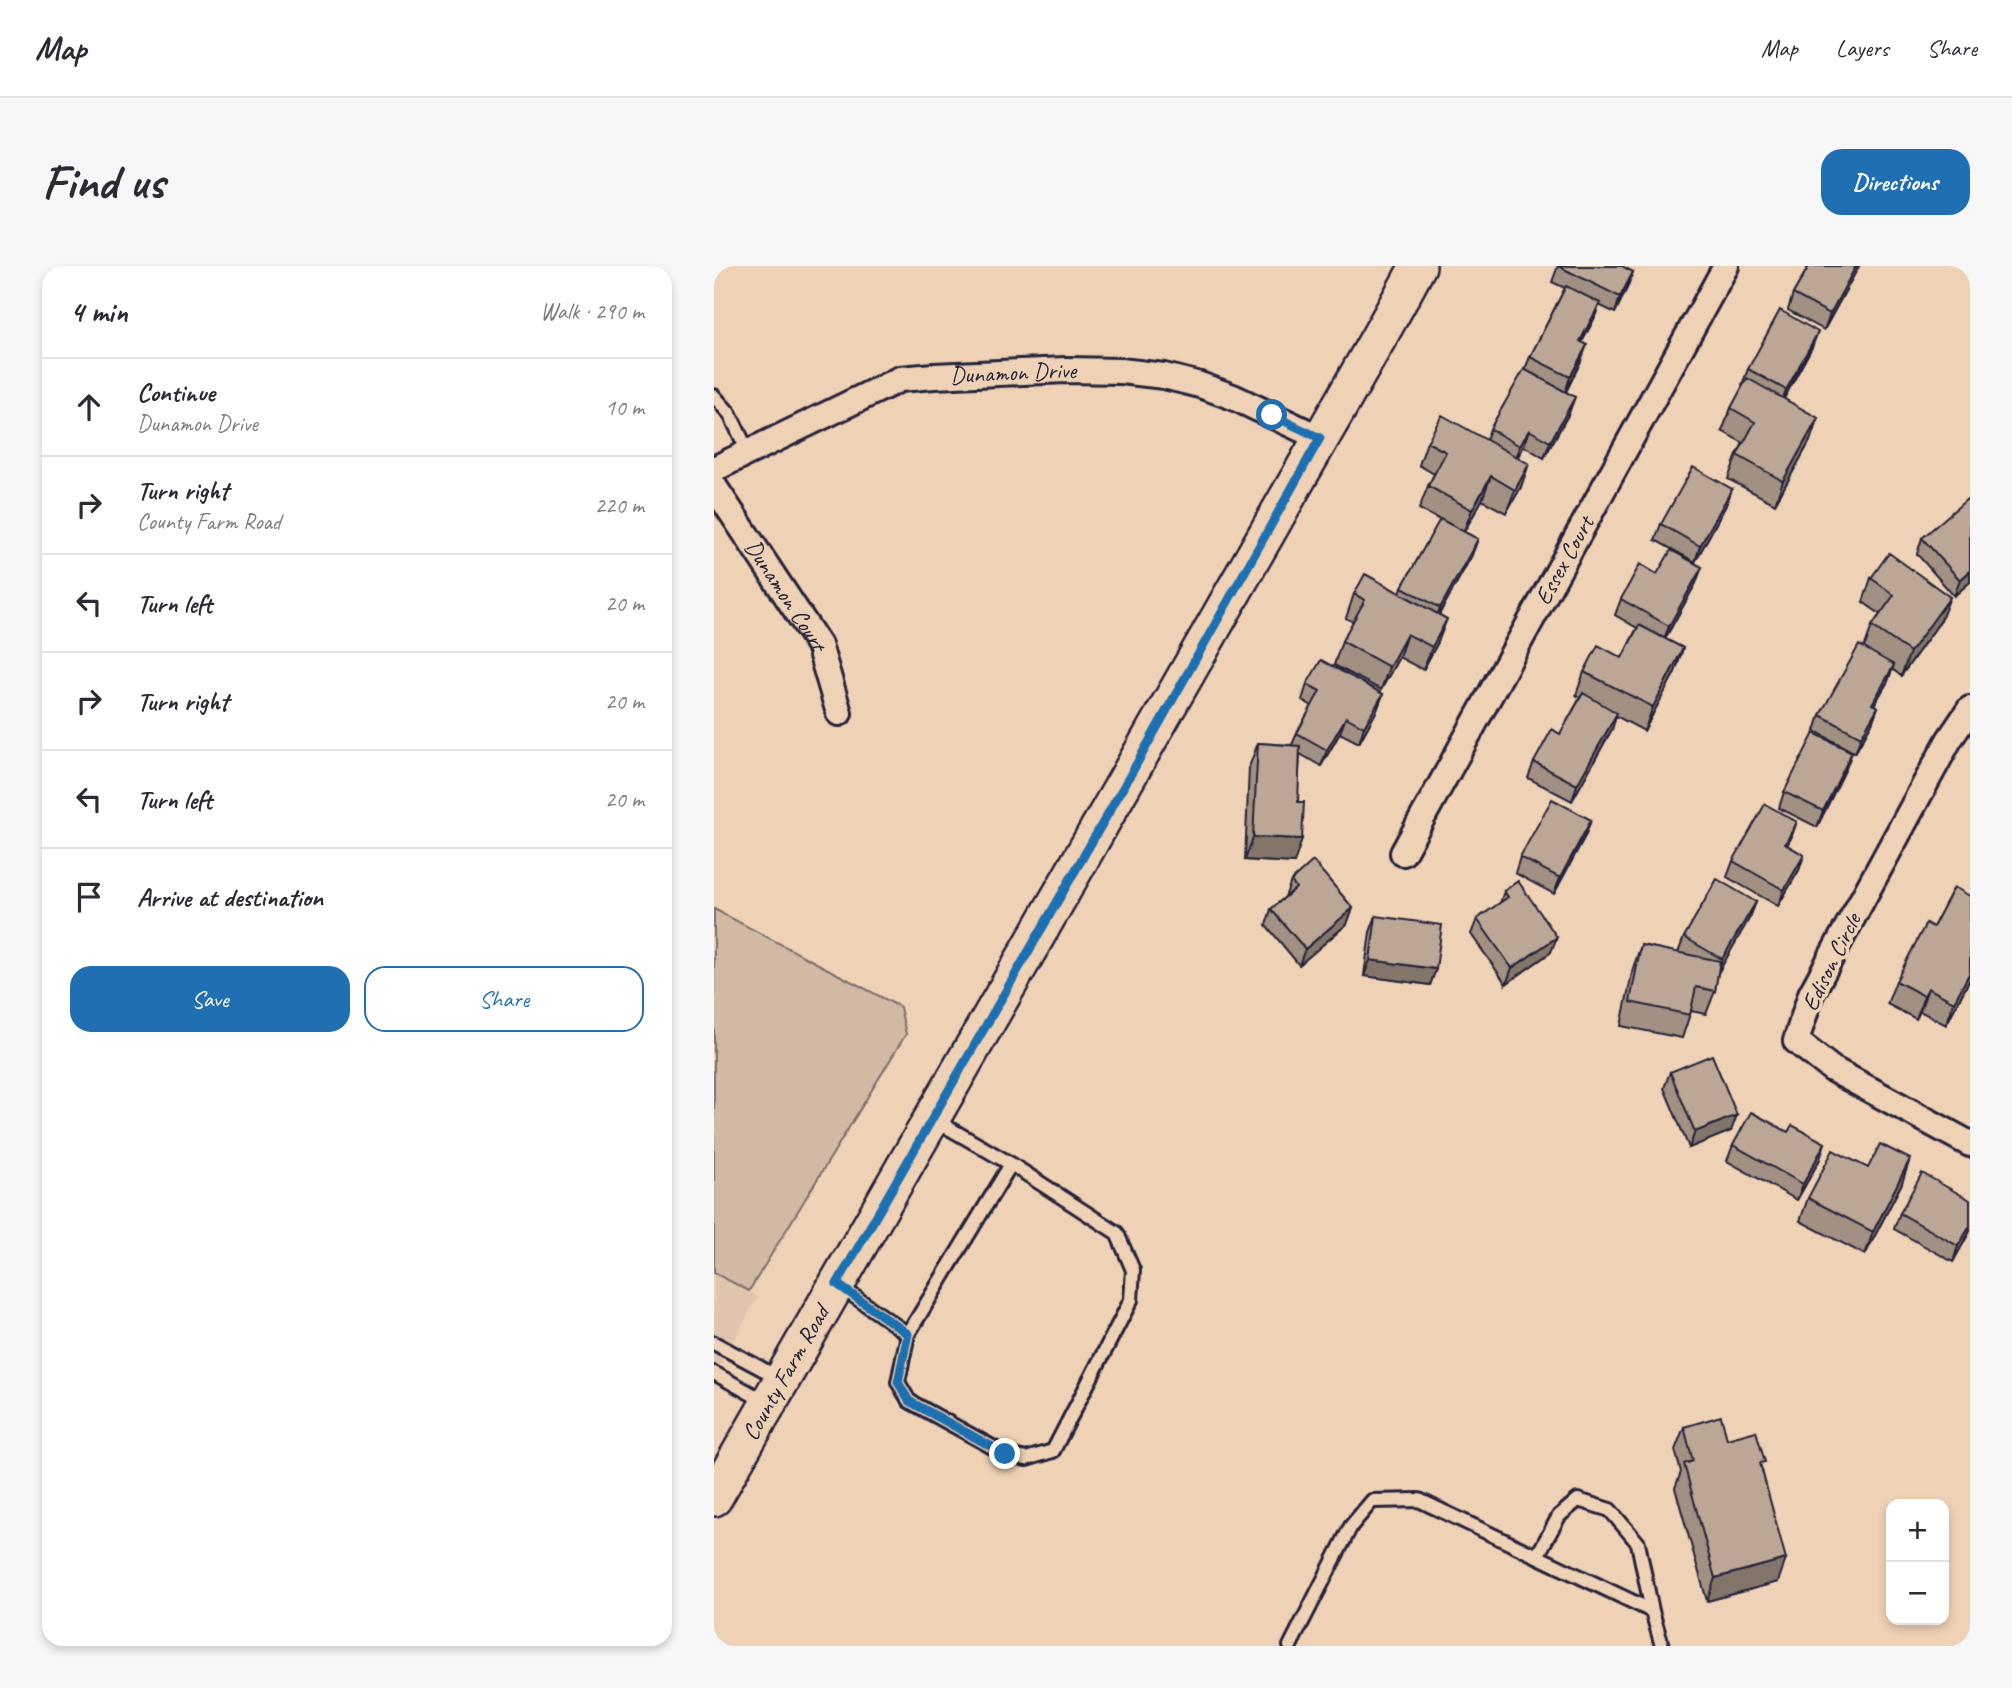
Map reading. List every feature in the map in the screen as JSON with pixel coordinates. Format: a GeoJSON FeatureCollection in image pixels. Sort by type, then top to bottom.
{"type":"FeatureCollection","features":[{"type":"Feature","properties":{"kind":"main road","name":"County Farm Road"},"geometry":{"type":"LineString","coordinates":[[714,1498],[1125,785],[1320,438],[1381,336],[1418,266]]}},
{"type":"Feature","properties":{"kind":"street","name":"Essex Court"},"geometry":{"type":"LineString","coordinates":[[1403,853],[1726,266]]}},
{"type":"Feature","properties":{"kind":"street","name":"Dunamon Drive"},"geometry":{"type":"LineString","coordinates":[[714,469],[900,379],[1066,370],[1121,371],[1164,376],[1200,385],[1233,397],[1320,438]]}},
{"type":"Feature","properties":{"kind":"street","name":"Dunamon Court"},"geometry":{"type":"LineString","coordinates":[[714,486],[819,645],[839,713]]}},
{"type":"Feature","properties":{"kind":"street","name":"Edison Circle"},"geometry":{"type":"LineString","coordinates":[[1970,709],[1949,740],[1811,994],[1796,1041],[1832,1069],[1970,1143]]}},
{"type":"Feature","properties":{"kind":"lane"},"geometry":{"type":"LineString","coordinates":[[714,396],[730,414],[748,452]]}},
{"type":"Feature","properties":{"kind":"lane"},"geometry":{"type":"LineString","coordinates":[[933,1119],[1011,1164],[1117,1233],[1133,1270],[1130,1300],[1053,1451],[1026,1458],[1005,1454],[909,1401],[898,1382],[908,1334],[1011,1164]]}},
{"type":"Feature","properties":{"kind":"lane"},"geometry":{"type":"LineString","coordinates":[[837,1284],[908,1334]]}},
{"type":"Feature","properties":{"kind":"lane"},"geometry":{"type":"LineString","coordinates":[[714,1343],[775,1391]]}},
{"type":"Feature","properties":{"kind":"lane"},"geometry":{"type":"LineString","coordinates":[[714,1373],[775,1391]]}},
{"type":"Feature","properties":{"kind":"lane"},"geometry":{"type":"LineString","coordinates":[[1290,1646],[1351,1526],[1372,1501],[1419,1500],[1652,1611]]}},
{"type":"Feature","properties":{"kind":"lane"},"geometry":{"type":"LineString","coordinates":[[1536,1556],[1559,1516],[1578,1500],[1610,1510],[1637,1543],[1662,1646]]}},
{"type":"Feature","properties":{"kind":"shaded area"},"geometry":{"type":"Polygon","coordinates":[[[714,909],[900,1007],[906,1034],[749,1291],[714,1273],[714,909]]]}},
{"type":"Feature","properties":{"kind":"shaded area"},"geometry":{"type":"Polygon","coordinates":[[[714,1273],[758,1297],[714,1376],[714,1273]]]}},
{"type":"Feature","properties":{"kind":"building"},"geometry":{"type":"Polygon","coordinates":[[[1558,266],[1622,266],[1633,272],[1620,297],[1558,266]]]}},
{"type":"Feature","properties":{"kind":"building"},"geometry":{"type":"Polygon","coordinates":[[[1809,266],[1856,266],[1830,314],[1793,294],[1809,266]]]}},
{"type":"Feature","properties":{"kind":"building"},"geometry":{"type":"Polygon","coordinates":[[[1566,286],[1600,303],[1580,341],[1587,345],[1570,377],[1530,357],[1566,286]]]}},
{"type":"Feature","properties":{"kind":"building"},"geometry":{"type":"Polygon","coordinates":[[[1780,310],[1818,332],[1786,390],[1748,369],[1780,310]]]}},
{"type":"Feature","properties":{"kind":"building"},"geometry":{"type":"Polygon","coordinates":[[[1524,369],[1575,397],[1550,442],[1529,430],[1520,446],[1490,429],[1524,369]]]}},
{"type":"Feature","properties":{"kind":"building"},"geometry":{"type":"Polygon","coordinates":[[[1747,378],[1818,418],[1783,481],[1737,455],[1755,422],[1731,408],[1747,378]]]}},
{"type":"Feature","properties":{"kind":"building"},"geometry":{"type":"Polygon","coordinates":[[[1442,415],[1529,464],[1515,490],[1491,476],[1472,510],[1428,486],[1446,452],[1427,442],[1442,415]]]}},
{"type":"Feature","properties":{"kind":"building"},"geometry":{"type":"Polygon","coordinates":[[[1693,467],[1732,489],[1700,546],[1661,524],[1693,467]]]}},
{"type":"Feature","properties":{"kind":"building"},"geometry":{"type":"Polygon","coordinates":[[[1967,499],[1970,502],[1970,571],[1960,580],[1922,538],[1967,499]]]}},
{"type":"Feature","properties":{"kind":"building"},"geometry":{"type":"Polygon","coordinates":[[[1440,519],[1478,539],[1440,608],[1402,587],[1440,519]]]}},
{"type":"Feature","properties":{"kind":"building"},"geometry":{"type":"Polygon","coordinates":[[[1671,550],[1702,567],[1669,626],[1621,599],[1640,564],[1657,574],[1671,550]]]}},
{"type":"Feature","properties":{"kind":"building"},"geometry":{"type":"Polygon","coordinates":[[[1889,553],[1950,597],[1910,652],[1872,626],[1894,595],[1871,578],[1889,553]]]}},
{"type":"Feature","properties":{"kind":"building"},"geometry":{"type":"Polygon","coordinates":[[[1365,574],[1447,619],[1432,647],[1407,634],[1389,667],[1342,641],[1365,600],[1354,594],[1365,574]]]}},
{"type":"Feature","properties":{"kind":"building"},"geometry":{"type":"Polygon","coordinates":[[[1639,625],[1683,648],[1653,707],[1584,672],[1598,645],[1622,658],[1639,625]]]}},
{"type":"Feature","properties":{"kind":"building"},"geometry":{"type":"Polygon","coordinates":[[[1859,645],[1894,665],[1872,704],[1878,707],[1861,737],[1820,715],[1859,645]]]}},
{"type":"Feature","properties":{"kind":"building"},"geometry":{"type":"Polygon","coordinates":[[[1321,660],[1383,694],[1364,727],[1346,717],[1327,750],[1297,733],[1320,691],[1307,684],[1321,660]]]}},
{"type":"Feature","properties":{"kind":"building"},"geometry":{"type":"Polygon","coordinates":[[[1583,693],[1617,713],[1577,785],[1534,762],[1552,729],[1560,734],[1583,693]]]}},
{"type":"Feature","properties":{"kind":"building"},"geometry":{"type":"Polygon","coordinates":[[[1814,733],[1852,752],[1823,811],[1784,792],[1814,733]]]}},
{"type":"Feature","properties":{"kind":"building"},"geometry":{"type":"Polygon","coordinates":[[[1258,743],[1300,746],[1298,802],[1304,802],[1302,839],[1253,837],[1258,743]]]}},
{"type":"Feature","properties":{"kind":"building"},"geometry":{"type":"Polygon","coordinates":[[[1552,799],[1591,820],[1560,878],[1520,857],[1552,799]]]}},
{"type":"Feature","properties":{"kind":"building"},"geometry":{"type":"Polygon","coordinates":[[[1765,804],[1797,822],[1785,844],[1804,855],[1784,890],[1733,861],[1765,804]]]}},
{"type":"Feature","properties":{"kind":"building"},"geometry":{"type":"Polygon","coordinates":[[[1313,861],[1353,908],[1305,949],[1271,909],[1296,888],[1291,881],[1313,861]]]}},
{"type":"Feature","properties":{"kind":"building"},"geometry":{"type":"Polygon","coordinates":[[[1717,879],[1756,902],[1722,959],[1684,937],[1717,879]]]}},
{"type":"Feature","properties":{"kind":"building"},"geometry":{"type":"Polygon","coordinates":[[[1518,881],[1557,937],[1512,968],[1477,919],[1508,897],[1504,891],[1518,881]]]}},
{"type":"Feature","properties":{"kind":"building"},"geometry":{"type":"Polygon","coordinates":[[[1954,887],[1970,896],[1970,972],[1954,1002],[1928,988],[1924,996],[1896,981],[1926,923],[1933,927],[1954,887]]]}},
{"type":"Feature","properties":{"kind":"building"},"geometry":{"type":"Polygon","coordinates":[[[1376,916],[1442,925],[1436,969],[1370,960],[1376,916]]]}},
{"type":"Feature","properties":{"kind":"building"},"geometry":{"type":"Polygon","coordinates":[[[1641,945],[1720,961],[1715,991],[1696,987],[1690,1015],[1630,1002],[1641,945]]]}},
{"type":"Feature","properties":{"kind":"building"},"geometry":{"type":"Polygon","coordinates":[[[1712,1055],[1737,1115],[1695,1132],[1670,1072],[1712,1055]]]}},
{"type":"Feature","properties":{"kind":"building"},"geometry":{"type":"Polygon","coordinates":[[[1751,1112],[1788,1132],[1792,1125],[1825,1143],[1803,1184],[1733,1145],[1751,1112]]]}},
{"type":"Feature","properties":{"kind":"building"},"geometry":{"type":"Polygon","coordinates":[[[1880,1144],[1910,1159],[1873,1232],[1808,1198],[1833,1150],[1868,1168],[1880,1144]]]}},
{"type":"Feature","properties":{"kind":"building"},"geometry":{"type":"Polygon","coordinates":[[[1922,1173],[1970,1200],[1970,1226],[1958,1246],[1900,1213],[1922,1173]]]}},
{"type":"Feature","properties":{"kind":"building"},"geometry":{"type":"Polygon","coordinates":[[[1721,1416],[1727,1439],[1756,1431],[1765,1462],[1760,1463],[1786,1559],[1715,1578],[1684,1464],[1693,1461],[1684,1427],[1721,1416]]]}},
{"type":"Feature","properties":{"kind":"route"},"geometry":{"type":"LineString","coordinates":[[1005,1454],[909,1401],[898,1382],[908,1334],[837,1284],[1132,772],[1320,438],[1272,415]]}}]}
